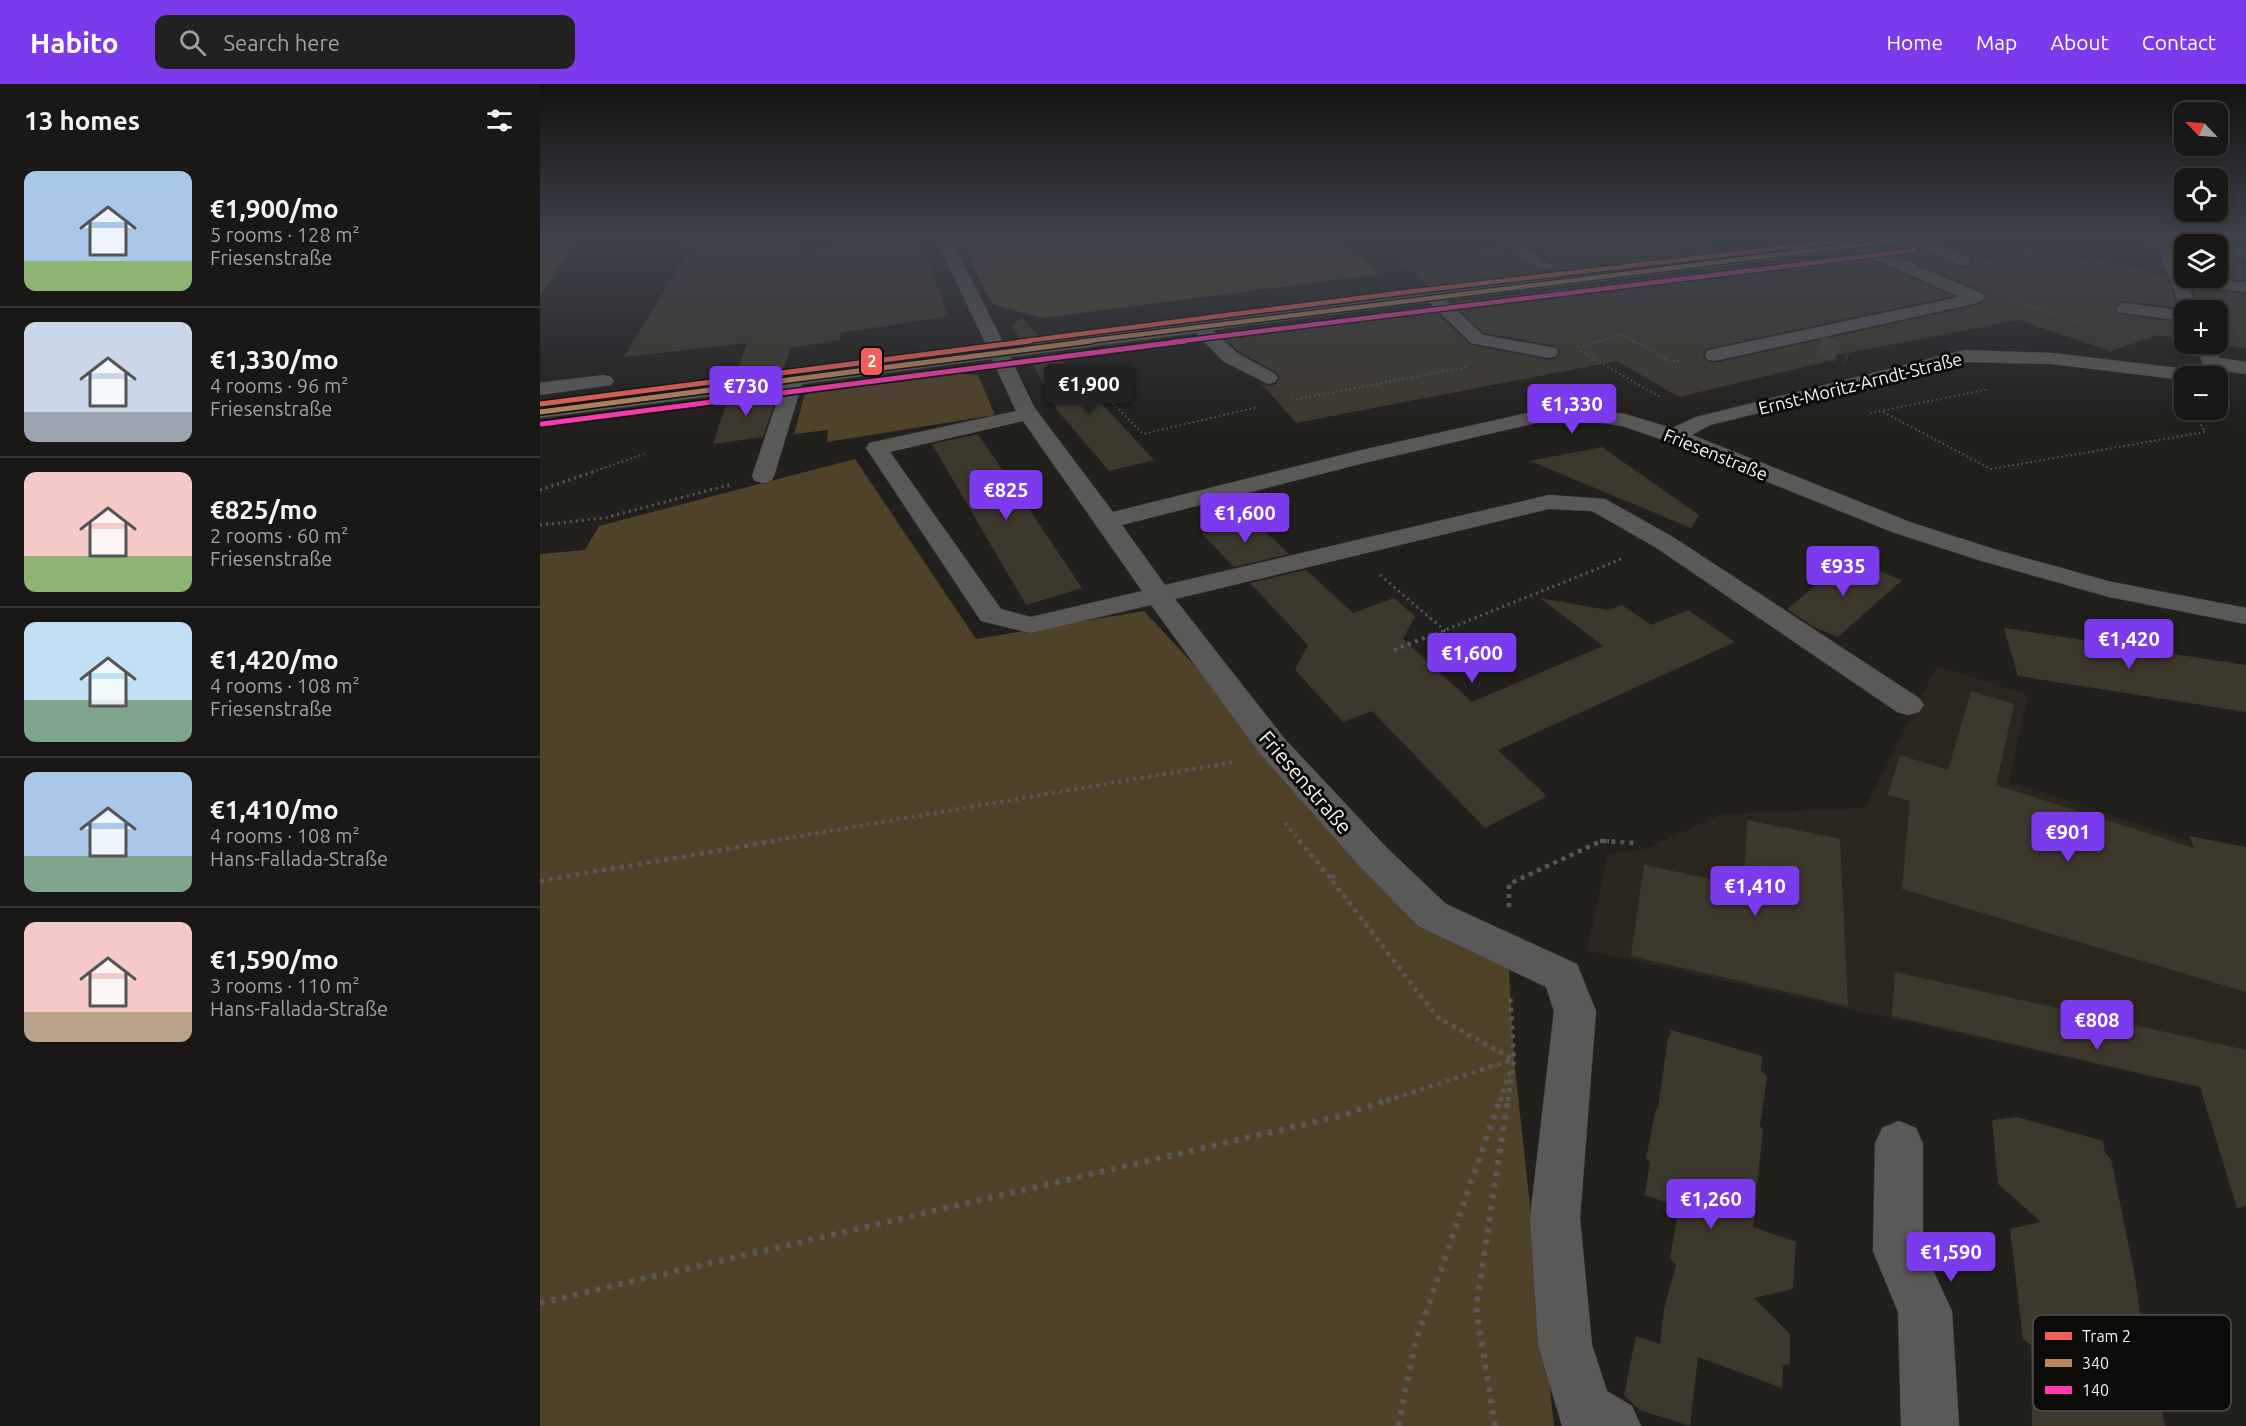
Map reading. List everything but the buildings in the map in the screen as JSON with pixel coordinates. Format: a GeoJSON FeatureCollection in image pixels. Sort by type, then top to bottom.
{"type":"FeatureCollection","features":[{"type":"Feature","properties":{"kind":"street","name":"Friesenstraße"},"geometry":{"type":"LineString","coordinates":[[974,301],[1028,414],[1159,596],[1272,746],[1374,858],[1432,915],[1508,953],[1563,976],[1575,1011],[1555,1218],[1565,1345],[1584,1410],[1612,1426]]}},
{"type":"Feature","properties":{"kind":"street"},"geometry":{"type":"LineString","coordinates":[[540,412],[794,379],[995,343],[1200,327],[1405,301]]}},
{"type":"Feature","properties":{"kind":"street"},"geometry":{"type":"LineString","coordinates":[[1437,301],[1477,339],[1549,352]]}},
{"type":"Feature","properties":{"kind":"street"},"geometry":{"type":"LineString","coordinates":[[1714,355],[1811,340],[1967,301]]}},
{"type":"Feature","properties":{"kind":"street"},"geometry":{"type":"LineString","coordinates":[[2124,308],[2174,315]]}},
{"type":"Feature","properties":{"kind":"street"},"geometry":{"type":"LineString","coordinates":[[1200,327],[1230,357],[1268,378]]}},
{"type":"Feature","properties":{"kind":"street"},"geometry":{"type":"LineString","coordinates":[[995,343],[1012,330]]}},
{"type":"Feature","properties":{"kind":"street"},"geometry":{"type":"LineString","coordinates":[[968,335],[995,343]]}},
{"type":"Feature","properties":{"kind":"street","name":"Ernst-Moritz-Arndt-Straße"},"geometry":{"type":"LineString","coordinates":[[1674,436],[1704,421],[1965,356],[2054,357],[2174,373]]}},
{"type":"Feature","properties":{"kind":"street"},"geometry":{"type":"LineString","coordinates":[[1864,365],[1885,375]]}},
{"type":"Feature","properties":{"kind":"street"},"geometry":{"type":"LineString","coordinates":[[2228,372],[2246,368]]}},
{"type":"Feature","properties":{"kind":"street"},"geometry":{"type":"LineString","coordinates":[[2228,378],[2246,384]]}},
{"type":"Feature","properties":{"kind":"street"},"geometry":{"type":"LineString","coordinates":[[540,389],[621,379]]}},
{"type":"Feature","properties":{"kind":"street"},"geometry":{"type":"LineString","coordinates":[[764,476],[794,379]]}},
{"type":"Feature","properties":{"kind":"street"},"geometry":{"type":"LineString","coordinates":[[1028,414],[877,448],[991,615],[1031,625],[1549,502],[1597,504],[1664,542],[1908,705]]}},
{"type":"Feature","properties":{"kind":"street","name":"Friesenstraße"},"geometry":{"type":"LineString","coordinates":[[1107,521],[1351,459],[1536,417],[1579,414],[1625,420],[1674,436],[1901,526],[1991,556],[2109,589],[2246,616]]}},
{"type":"Feature","properties":{"kind":"street"},"geometry":{"type":"LineString","coordinates":[[1899,1144],[1898,1251],[1925,1311],[1930,1426]]}},
{"type":"Feature","properties":{"kind":"path"},"geometry":{"type":"LineString","coordinates":[[2016,301],[2104,329]]}},
{"type":"Feature","properties":{"kind":"path"},"geometry":{"type":"LineString","coordinates":[[1704,421],[1574,348],[1622,335],[1670,361],[1714,355]]}},
{"type":"Feature","properties":{"kind":"path"},"geometry":{"type":"LineString","coordinates":[[1870,413],[1996,387]]}},
{"type":"Feature","properties":{"kind":"path"},"geometry":{"type":"LineString","coordinates":[[1881,411],[1991,470],[2205,432],[2198,420]]}},
{"type":"Feature","properties":{"kind":"path"},"geometry":{"type":"LineString","coordinates":[[540,490],[644,454]]}},
{"type":"Feature","properties":{"kind":"path"},"geometry":{"type":"LineString","coordinates":[[540,525],[604,518],[764,476]]}},
{"type":"Feature","properties":{"kind":"path"},"geometry":{"type":"LineString","coordinates":[[1394,650],[1664,542]]}},
{"type":"Feature","properties":{"kind":"path"},"geometry":{"type":"LineString","coordinates":[[1350,550],[1492,671]]}},
{"type":"Feature","properties":{"kind":"path"},"geometry":{"type":"LineString","coordinates":[[540,881],[1235,761]]}},
{"type":"Feature","properties":{"kind":"path"},"geometry":{"type":"LineString","coordinates":[[1495,1426],[1476,1307],[1514,1059],[1508,953],[1509,884],[1601,841],[1635,843]]}},
{"type":"Feature","properties":{"kind":"path"},"geometry":{"type":"LineString","coordinates":[[1374,858],[1330,878],[1438,1018],[1514,1059]]}},
{"type":"Feature","properties":{"kind":"path"},"geometry":{"type":"LineString","coordinates":[[540,1303],[1336,1117],[1514,1059]]}},
{"type":"Feature","properties":{"kind":"path"},"geometry":{"type":"LineString","coordinates":[[1398,1426],[1415,1344],[1514,1059]]}},
{"type":"Feature","properties":{"kind":"shaded area"},"geometry":{"type":"Polygon","coordinates":[[[990,301],[1175,301],[1042,318],[992,304],[990,301]]]}},
{"type":"Feature","properties":{"kind":"shaded area"},"geometry":{"type":"Polygon","coordinates":[[[936,372],[978,375],[995,415],[827,442],[828,430],[794,434],[806,390],[936,372]]]}},
{"type":"Feature","properties":{"kind":"shaded area"},"geometry":{"type":"Polygon","coordinates":[[[855,459],[976,639],[1144,611],[1374,858],[1508,953],[1514,1059],[1554,1426],[540,1426],[540,554],[585,550],[599,526],[855,459]]]}},
{"type":"Feature","properties":{"kind":"shaded area"},"geometry":{"type":"Polygon","coordinates":[[[1937,666],[2028,695],[2009,782],[2190,841],[2193,909],[2246,926],[2246,1100],[1587,950],[1608,854],[1642,850],[1723,814],[1865,808],[1937,666]]]}},
{"type":"Feature","properties":{"kind":"tunnel"},"geometry":{"type":"LineString","coordinates":[[1819,344],[1847,357]]}},
{"type":"Feature","properties":{"kind":"tram line","name":"2"},"geometry":{"type":"LineString","coordinates":[[540,404],[1340,301]]}},
{"type":"Feature","properties":{"kind":"transit line","name":"340"},"geometry":{"type":"LineString","coordinates":[[540,412],[1401,301]]}},
{"type":"Feature","properties":{"kind":"transit line","name":"140"},"geometry":{"type":"LineString","coordinates":[[542,424],[1500,301]]}}]}
